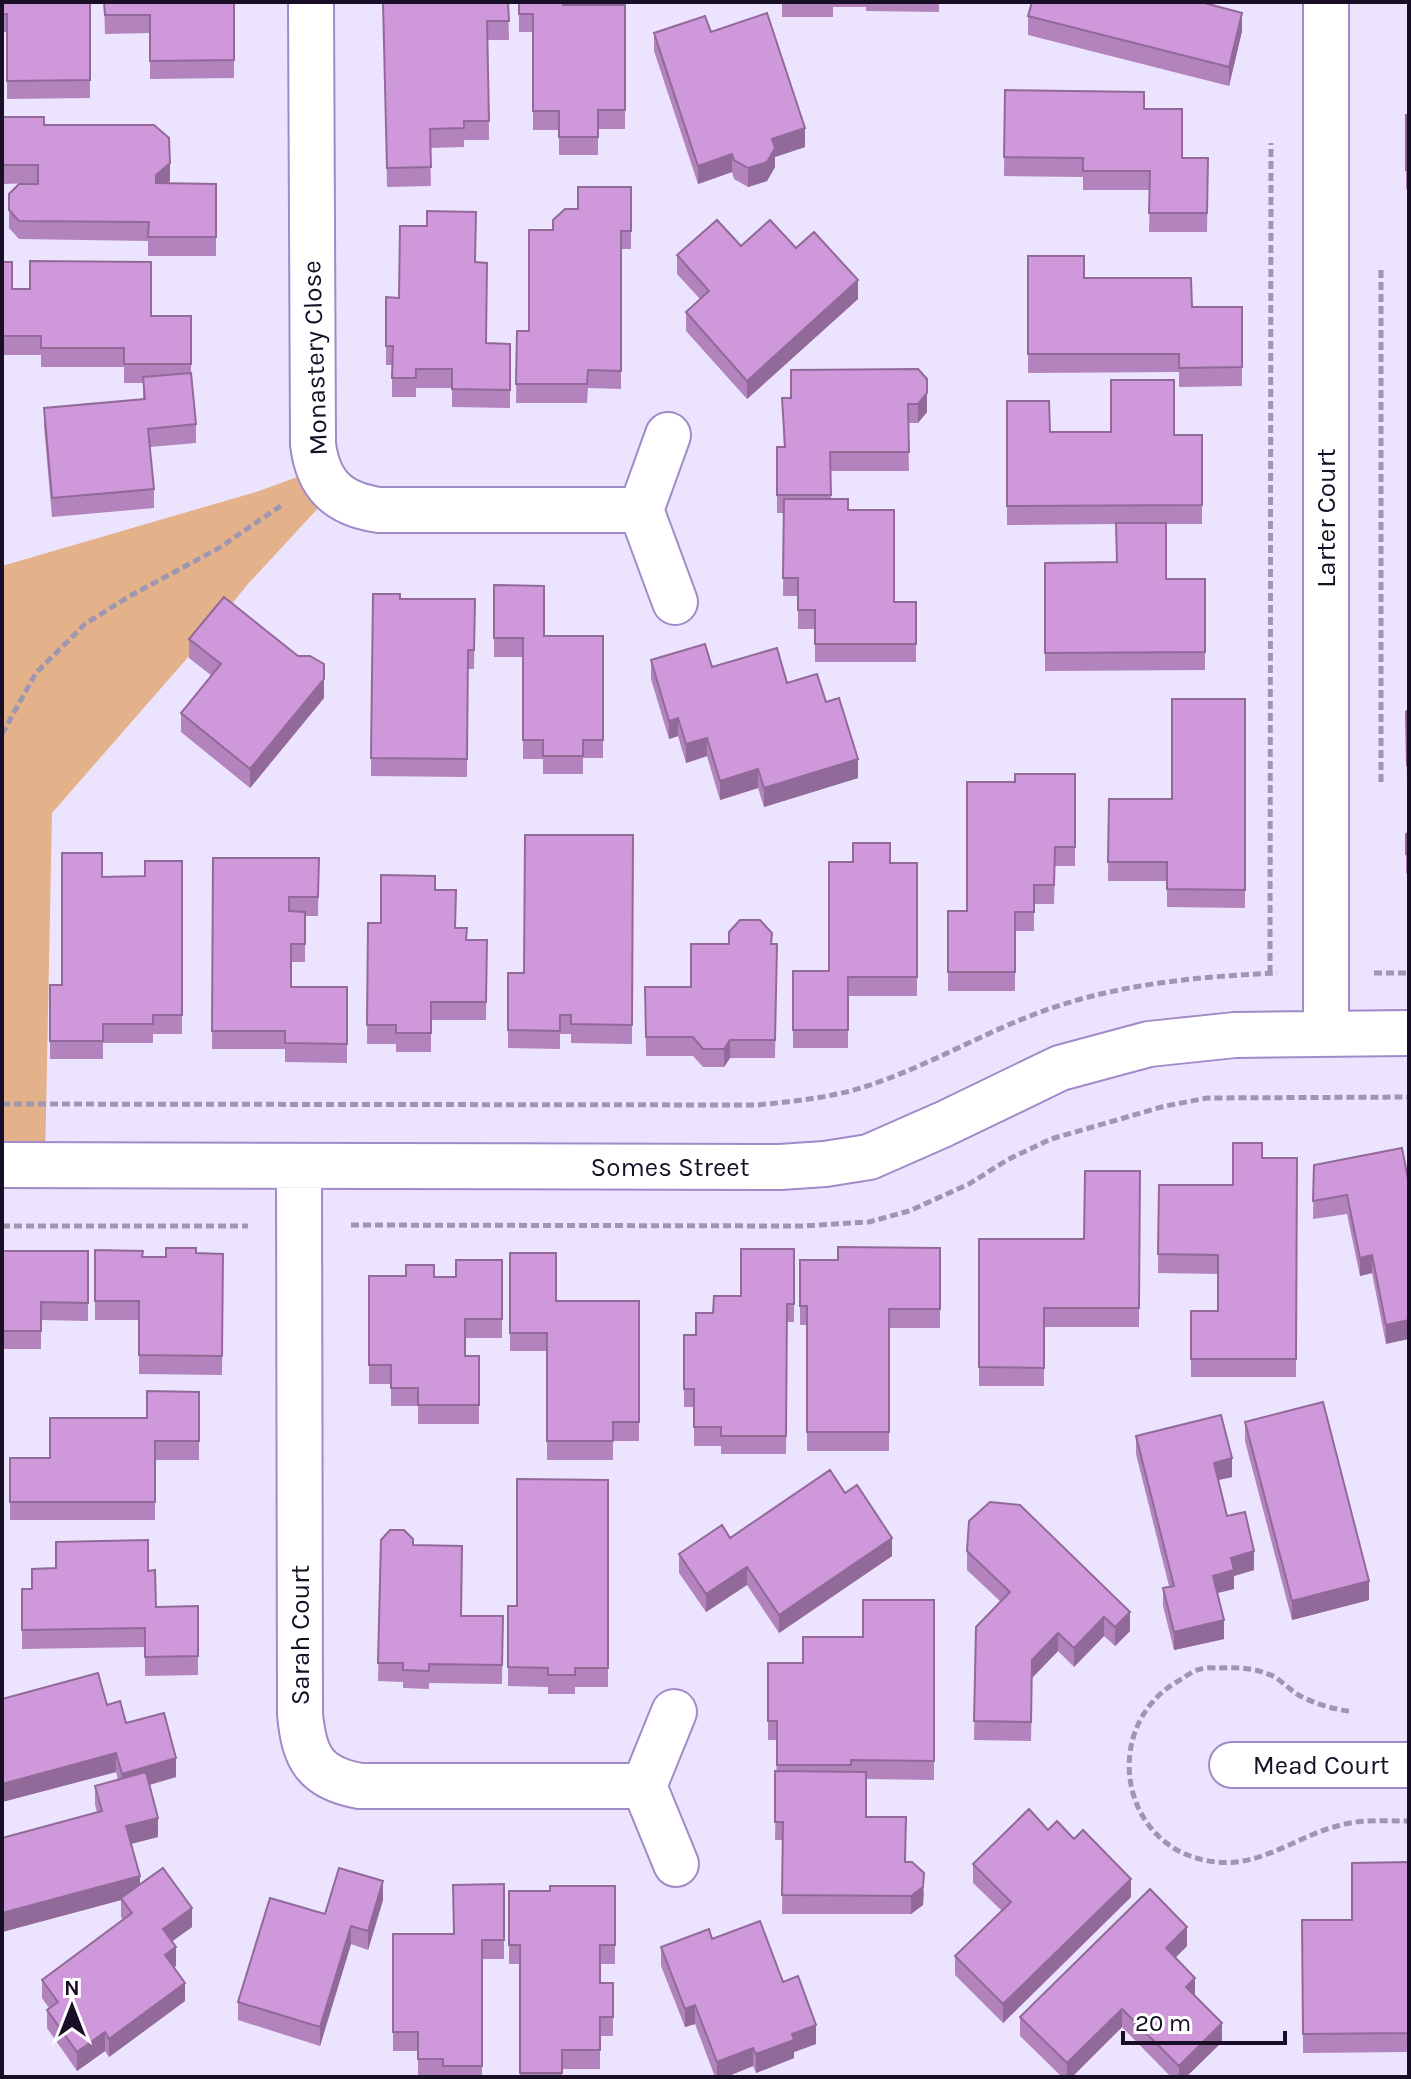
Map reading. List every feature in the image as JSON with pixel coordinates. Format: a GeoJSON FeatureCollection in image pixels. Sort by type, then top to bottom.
{"type":"FeatureCollection","features":[{"type":"Feature","properties":{"kind":"street","name":"Monastery Close"},"geometry":{"type":"LineString","coordinates":[[311,2],[313,444],[315,461],[322,477],[333,492],[349,503],[379,510],[641,510]]}},
{"type":"Feature","properties":{"kind":"street","name":"Larter Court"},"geometry":{"type":"LineString","coordinates":[[1326,2],[1326,1033]]}},
{"type":"Feature","properties":{"kind":"street"},"geometry":{"type":"LineString","coordinates":[[668,435],[641,510],[675,602]]}},
{"type":"Feature","properties":{"kind":"street","name":"Somes Street"},"geometry":{"type":"LineString","coordinates":[[2,1165],[780,1167],[825,1164],[869,1157],[1060,1068],[1120,1051],[1190,1038],[1409,1033]]}},
{"type":"Feature","properties":{"kind":"street","name":"Sarah Court"},"geometry":{"type":"LineString","coordinates":[[299,1166],[300,1714],[310,1760],[322,1773],[338,1782],[360,1786],[644,1786]]}},
{"type":"Feature","properties":{"kind":"street"},"geometry":{"type":"LineString","coordinates":[[674,1712],[644,1786],[676,1864]]}},
{"type":"Feature","properties":{"kind":"street","name":"Mead Court"},"geometry":{"type":"LineString","coordinates":[[1232,1765],[1409,1765]]}},
{"type":"Feature","properties":{"kind":"path"},"geometry":{"type":"LineString","coordinates":[[1270,973],[1271,129]]}},
{"type":"Feature","properties":{"kind":"path"},"geometry":{"type":"LineString","coordinates":[[1380,254],[1381,786]]}},
{"type":"Feature","properties":{"kind":"path"},"geometry":{"type":"LineString","coordinates":[[2,734],[36,673],[85,624],[219,548],[322,477]]}},
{"type":"Feature","properties":{"kind":"path"},"geometry":{"type":"LineString","coordinates":[[1380,958],[1380,973]]}},
{"type":"Feature","properties":{"kind":"path"},"geometry":{"type":"LineString","coordinates":[[2,1104],[757,1105],[839,1094],[876,1084],[1018,1020],[1106,992],[1282,973]]}},
{"type":"Feature","properties":{"kind":"path"},"geometry":{"type":"LineString","coordinates":[[1368,973],[1409,973]]}},
{"type":"Feature","properties":{"kind":"path"},"geometry":{"type":"LineString","coordinates":[[2,1226],[250,1226]]}},
{"type":"Feature","properties":{"kind":"shaded area"},"geometry":{"type":"Polygon","coordinates":[[[319,469],[333,492],[248,584],[52,813],[45,1165],[2,1165],[2,566],[259,491],[319,469]]]}},
{"type":"Feature","properties":{"kind":"building"},"geometry":{"type":"Polygon","coordinates":[[[2,2],[90,2],[90,80],[7,81],[7,14],[2,14],[2,2]]]}},
{"type":"Feature","properties":{"kind":"building"},"geometry":{"type":"Polygon","coordinates":[[[104,2],[234,2],[234,60],[150,61],[150,15],[105,15],[104,2]]]}},
{"type":"Feature","properties":{"kind":"building"},"geometry":{"type":"Polygon","coordinates":[[[383,2],[508,2],[509,21],[487,21],[489,121],[464,121],[464,128],[430,129],[431,167],[387,168],[383,2]]]}},
{"type":"Feature","properties":{"kind":"building"},"geometry":{"type":"Polygon","coordinates":[[[519,2],[625,5],[625,110],[598,110],[598,137],[559,137],[559,111],[533,111],[533,14],[519,14],[519,2]]]}},
{"type":"Feature","properties":{"kind":"building"},"geometry":{"type":"Polygon","coordinates":[[[1032,2],[1201,2],[1242,13],[1229,67],[1028,16],[1032,2]]]}},
{"type":"Feature","properties":{"kind":"building"},"geometry":{"type":"Polygon","coordinates":[[[767,13],[805,128],[772,139],[775,148],[767,162],[748,168],[734,160],[732,154],[698,166],[654,33],[705,16],[711,32],[767,13]]]}},
{"type":"Feature","properties":{"kind":"building"},"geometry":{"type":"Polygon","coordinates":[[[1005,90],[1144,92],[1144,109],[1182,109],[1182,158],[1208,158],[1207,213],[1149,213],[1150,171],[1083,171],[1083,158],[1004,157],[1005,90]]]}},
{"type":"Feature","properties":{"kind":"building"},"geometry":{"type":"Polygon","coordinates":[[[1406,115],[1409,115],[1409,170],[1406,170],[1406,115]]]}},
{"type":"Feature","properties":{"kind":"building"},"geometry":{"type":"Polygon","coordinates":[[[2,117],[44,117],[44,125],[154,125],[169,138],[170,163],[156,175],[156,183],[216,184],[216,237],[148,237],[149,222],[19,221],[9,210],[9,194],[19,184],[38,184],[38,165],[2,165],[2,117]]]}},
{"type":"Feature","properties":{"kind":"building"},"geometry":{"type":"Polygon","coordinates":[[[578,187],[631,187],[631,231],[621,231],[621,371],[588,370],[587,384],[516,384],[517,331],[529,331],[529,230],[553,230],[553,220],[565,209],[578,209],[578,187]]]}},
{"type":"Feature","properties":{"kind":"building"},"geometry":{"type":"Polygon","coordinates":[[[427,211],[476,212],[475,262],[487,263],[486,343],[510,344],[510,390],[452,389],[452,369],[416,369],[416,378],[392,378],[393,346],[386,346],[386,297],[399,298],[400,226],[427,226],[427,211]]]}},
{"type":"Feature","properties":{"kind":"building"},"geometry":{"type":"Polygon","coordinates":[[[717,220],[741,246],[770,220],[796,248],[814,232],[858,280],[747,381],[686,312],[709,291],[677,255],[717,220]]]}},
{"type":"Feature","properties":{"kind":"building"},"geometry":{"type":"Polygon","coordinates":[[[1028,256],[1084,256],[1084,278],[1191,278],[1192,307],[1242,307],[1242,367],[1179,368],[1179,354],[1028,354],[1028,256]]]}},
{"type":"Feature","properties":{"kind":"building"},"geometry":{"type":"Polygon","coordinates":[[[30,261],[151,262],[151,316],[191,316],[191,364],[124,364],[124,348],[41,348],[41,336],[2,336],[2,262],[12,262],[12,289],[30,289],[30,261]]]}},
{"type":"Feature","properties":{"kind":"building"},"geometry":{"type":"Polygon","coordinates":[[[918,369],[927,379],[927,393],[918,404],[908,404],[909,452],[830,452],[831,495],[777,495],[777,447],[785,447],[782,398],[791,398],[791,370],[918,369]]]}},
{"type":"Feature","properties":{"kind":"building"},"geometry":{"type":"Polygon","coordinates":[[[191,373],[196,424],[148,429],[154,489],[52,498],[44,408],[145,399],[143,377],[191,373]]]}},
{"type":"Feature","properties":{"kind":"building"},"geometry":{"type":"Polygon","coordinates":[[[1111,380],[1174,380],[1174,435],[1202,435],[1202,505],[1007,506],[1007,401],[1049,401],[1050,432],[1111,432],[1111,380]]]}},
{"type":"Feature","properties":{"kind":"building"},"geometry":{"type":"Polygon","coordinates":[[[784,499],[848,499],[848,510],[894,510],[894,602],[916,602],[916,644],[815,644],[815,610],[798,610],[798,578],[783,578],[784,499]]]}},
{"type":"Feature","properties":{"kind":"building"},"geometry":{"type":"Polygon","coordinates":[[[1116,523],[1166,523],[1166,579],[1205,579],[1205,652],[1045,653],[1045,563],[1117,562],[1116,523]]]}},
{"type":"Feature","properties":{"kind":"building"},"geometry":{"type":"Polygon","coordinates":[[[494,585],[544,586],[544,636],[603,636],[603,740],[583,740],[583,756],[543,756],[543,740],[523,740],[523,638],[494,638],[494,585]]]}},
{"type":"Feature","properties":{"kind":"building"},"geometry":{"type":"Polygon","coordinates":[[[373,594],[400,594],[400,599],[475,599],[474,650],[468,650],[467,759],[371,758],[373,594]]]}},
{"type":"Feature","properties":{"kind":"building"},"geometry":{"type":"Polygon","coordinates":[[[224,597],[298,656],[310,656],[324,664],[324,679],[250,769],[181,713],[221,664],[189,639],[224,597]]]}},
{"type":"Feature","properties":{"kind":"building"},"geometry":{"type":"Polygon","coordinates":[[[705,644],[712,667],[777,648],[787,683],[817,674],[826,702],[839,698],[858,759],[764,788],[758,769],[720,781],[707,738],[686,744],[678,718],[669,721],[651,660],[705,644]]]}},
{"type":"Feature","properties":{"kind":"building"},"geometry":{"type":"Polygon","coordinates":[[[1172,699],[1245,699],[1245,890],[1167,889],[1167,862],[1108,862],[1109,799],[1172,799],[1172,699]]]}},
{"type":"Feature","properties":{"kind":"building"},"geometry":{"type":"Polygon","coordinates":[[[1409,709],[1409,767],[1406,712],[1409,709]]]}},
{"type":"Feature","properties":{"kind":"building"},"geometry":{"type":"Polygon","coordinates":[[[1015,774],[1075,774],[1075,847],[1055,847],[1054,885],[1034,885],[1034,912],[1015,912],[1015,972],[948,972],[948,911],[967,911],[967,782],[1015,782],[1015,774]]]}},
{"type":"Feature","properties":{"kind":"building"},"geometry":{"type":"Polygon","coordinates":[[[1409,832],[1409,857],[1406,854],[1406,834],[1409,832]]]}},
{"type":"Feature","properties":{"kind":"building"},"geometry":{"type":"Polygon","coordinates":[[[525,835],[633,835],[632,1025],[571,1024],[571,1015],[560,1015],[560,1031],[508,1030],[508,973],[524,973],[525,835]]]}},
{"type":"Feature","properties":{"kind":"building"},"geometry":{"type":"Polygon","coordinates":[[[853,843],[890,843],[890,863],[917,863],[917,977],[848,977],[848,1030],[793,1030],[793,971],[829,971],[829,862],[853,862],[853,843]]]}},
{"type":"Feature","properties":{"kind":"building"},"geometry":{"type":"Polygon","coordinates":[[[62,853],[102,853],[102,877],[145,876],[145,861],[182,861],[182,1015],[153,1015],[153,1024],[103,1024],[103,1041],[50,1041],[50,985],[62,985],[62,853]]]}},
{"type":"Feature","properties":{"kind":"building"},"geometry":{"type":"Polygon","coordinates":[[[213,858],[319,858],[318,897],[289,897],[289,911],[305,912],[305,944],[291,944],[291,987],[347,987],[347,1044],[285,1043],[285,1031],[212,1031],[213,858]]]}},
{"type":"Feature","properties":{"kind":"building"},"geometry":{"type":"Polygon","coordinates":[[[381,875],[435,876],[435,890],[456,890],[455,928],[467,928],[466,940],[487,940],[486,1002],[431,1002],[431,1033],[396,1033],[396,1025],[367,1025],[368,923],[381,923],[381,875]]]}},
{"type":"Feature","properties":{"kind":"building"},"geometry":{"type":"Polygon","coordinates":[[[740,920],[760,920],[772,933],[771,944],[777,944],[775,1040],[730,1040],[724,1049],[703,1049],[693,1037],[646,1037],[645,987],[691,987],[691,944],[729,944],[729,932],[740,920]]]}},
{"type":"Feature","properties":{"kind":"building"},"geometry":{"type":"Polygon","coordinates":[[[1233,1143],[1262,1143],[1262,1158],[1297,1158],[1296,1359],[1191,1359],[1191,1311],[1218,1311],[1218,1255],[1158,1254],[1159,1185],[1233,1185],[1233,1143]]]}},
{"type":"Feature","properties":{"kind":"building"},"geometry":{"type":"Polygon","coordinates":[[[1402,1148],[1409,1184],[1409,1320],[1386,1325],[1372,1255],[1360,1258],[1347,1195],[1313,1201],[1314,1165],[1402,1148]]]}},
{"type":"Feature","properties":{"kind":"building"},"geometry":{"type":"Polygon","coordinates":[[[1085,1171],[1140,1171],[1139,1308],[1044,1308],[1044,1368],[979,1367],[979,1239],[1084,1239],[1085,1171]]]}},
{"type":"Feature","properties":{"kind":"building"},"geometry":{"type":"Polygon","coordinates":[[[838,1247],[940,1248],[940,1309],[889,1309],[889,1432],[807,1432],[807,1306],[800,1306],[800,1260],[838,1260],[838,1247]]]}},
{"type":"Feature","properties":{"kind":"building"},"geometry":{"type":"Polygon","coordinates":[[[166,1248],[196,1248],[196,1253],[223,1254],[222,1356],[139,1355],[139,1301],[95,1301],[95,1250],[143,1251],[142,1257],[166,1257],[166,1248]]]}},
{"type":"Feature","properties":{"kind":"building"},"geometry":{"type":"Polygon","coordinates":[[[741,1249],[794,1249],[794,1304],[787,1304],[786,1436],[721,1436],[721,1427],[694,1427],[694,1389],[684,1389],[684,1335],[696,1335],[696,1313],[713,1313],[714,1296],[741,1296],[741,1249]]]}},
{"type":"Feature","properties":{"kind":"building"},"geometry":{"type":"Polygon","coordinates":[[[2,1251],[88,1251],[88,1303],[41,1302],[41,1331],[2,1331],[2,1251]]]}},
{"type":"Feature","properties":{"kind":"building"},"geometry":{"type":"Polygon","coordinates":[[[510,1253],[556,1253],[556,1301],[639,1301],[639,1422],[613,1422],[613,1441],[547,1441],[547,1333],[510,1333],[510,1253]]]}},
{"type":"Feature","properties":{"kind":"building"},"geometry":{"type":"Polygon","coordinates":[[[456,1260],[502,1260],[502,1319],[465,1319],[465,1356],[479,1356],[479,1405],[418,1405],[418,1388],[391,1388],[391,1365],[369,1365],[369,1276],[406,1276],[406,1265],[434,1265],[434,1277],[456,1277],[456,1260]]]}},
{"type":"Feature","properties":{"kind":"building"},"geometry":{"type":"Polygon","coordinates":[[[147,1391],[199,1392],[199,1441],[155,1441],[155,1502],[10,1502],[10,1458],[50,1458],[50,1418],[147,1418],[147,1391]]]}},
{"type":"Feature","properties":{"kind":"building"},"geometry":{"type":"Polygon","coordinates":[[[1323,1402],[1369,1581],[1292,1601],[1245,1422],[1323,1402]]]}},
{"type":"Feature","properties":{"kind":"building"},"geometry":{"type":"Polygon","coordinates":[[[1221,1415],[1232,1458],[1214,1463],[1227,1516],[1245,1512],[1254,1551],[1231,1558],[1234,1570],[1213,1576],[1224,1620],[1174,1632],[1163,1588],[1174,1586],[1136,1436],[1221,1415]]]}},
{"type":"Feature","properties":{"kind":"building"},"geometry":{"type":"Polygon","coordinates":[[[830,1470],[845,1493],[857,1485],[892,1538],[779,1615],[747,1567],[706,1594],[679,1554],[722,1525],[730,1538],[830,1470]]]}},
{"type":"Feature","properties":{"kind":"building"},"geometry":{"type":"Polygon","coordinates":[[[517,1479],[608,1480],[608,1668],[575,1668],[575,1675],[548,1675],[548,1668],[508,1667],[508,1606],[517,1606],[517,1479]]]}},
{"type":"Feature","properties":{"kind":"building"},"geometry":{"type":"Polygon","coordinates":[[[990,1502],[1020,1505],[1130,1612],[1115,1627],[1104,1617],[1074,1648],[1058,1633],[1032,1660],[1031,1722],[974,1721],[976,1627],[1010,1592],[967,1551],[969,1521],[990,1502]]]}},
{"type":"Feature","properties":{"kind":"building"},"geometry":{"type":"Polygon","coordinates":[[[390,1530],[404,1530],[413,1539],[413,1545],[462,1546],[461,1616],[503,1616],[502,1665],[429,1664],[429,1671],[403,1670],[403,1663],[378,1663],[381,1540],[390,1530]]]}},
{"type":"Feature","properties":{"kind":"building"},"geometry":{"type":"Polygon","coordinates":[[[148,1540],[148,1571],[155,1570],[156,1607],[198,1606],[198,1656],[145,1657],[145,1628],[22,1630],[22,1589],[32,1589],[32,1569],[56,1568],[56,1542],[148,1540]]]}},
{"type":"Feature","properties":{"kind":"building"},"geometry":{"type":"Polygon","coordinates":[[[863,1600],[934,1600],[934,1761],[851,1760],[851,1765],[777,1765],[777,1721],[768,1721],[768,1663],[803,1663],[803,1637],[863,1637],[863,1600]]]}},
{"type":"Feature","properties":{"kind":"building"},"geometry":{"type":"Polygon","coordinates":[[[98,1673],[107,1705],[120,1701],[126,1723],[164,1713],[176,1758],[122,1774],[116,1753],[2,1784],[2,1699],[98,1673]]]}},
{"type":"Feature","properties":{"kind":"building"},"geometry":{"type":"Polygon","coordinates":[[[775,1771],[866,1772],[866,1817],[906,1817],[905,1862],[912,1862],[924,1873],[923,1887],[911,1896],[782,1895],[783,1822],[775,1822],[775,1771]]]}},
{"type":"Feature","properties":{"kind":"building"},"geometry":{"type":"Polygon","coordinates":[[[146,1772],[158,1818],[126,1826],[140,1876],[2,1913],[2,1838],[102,1811],[95,1786],[146,1772]]]}},
{"type":"Feature","properties":{"kind":"building"},"geometry":{"type":"Polygon","coordinates":[[[1029,1809],[1048,1830],[1057,1821],[1074,1839],[1083,1830],[1131,1879],[1003,2004],[955,1956],[1011,1902],[973,1864],[1029,1809]]]}},
{"type":"Feature","properties":{"kind":"building"},"geometry":{"type":"Polygon","coordinates":[[[1409,1862],[1409,2033],[1303,2034],[1302,1920],[1352,1920],[1352,1863],[1409,1862]]]}},
{"type":"Feature","properties":{"kind":"building"},"geometry":{"type":"Polygon","coordinates":[[[163,1868],[192,1908],[163,1929],[176,1947],[165,1955],[185,1983],[109,2039],[105,2032],[77,2052],[47,2010],[58,2002],[42,1980],[132,1913],[121,1898],[163,1868]]]}},
{"type":"Feature","properties":{"kind":"building"},"geometry":{"type":"Polygon","coordinates":[[[339,1868],[383,1881],[368,1931],[351,1926],[320,2027],[238,2002],[270,1898],[325,1914],[339,1868]]]}},
{"type":"Feature","properties":{"kind":"building"},"geometry":{"type":"Polygon","coordinates":[[[504,1884],[504,1940],[482,1940],[482,2066],[443,2066],[443,2059],[418,2059],[418,2032],[393,2032],[393,1934],[454,1934],[453,1885],[504,1884]]]}},
{"type":"Feature","properties":{"kind":"building"},"geometry":{"type":"Polygon","coordinates":[[[550,1886],[615,1886],[615,1945],[600,1945],[600,1983],[613,1983],[613,2017],[600,2017],[600,2050],[562,2050],[562,2073],[520,2073],[520,1945],[509,1945],[509,1891],[550,1891],[550,1886]]]}},
{"type":"Feature","properties":{"kind":"building"},"geometry":{"type":"Polygon","coordinates":[[[1150,1889],[1187,1927],[1166,1948],[1195,1978],[1186,1987],[1222,2023],[1179,2066],[1122,2009],[1067,2063],[1020,2017],[1150,1889]]]}},
{"type":"Feature","properties":{"kind":"building"},"geometry":{"type":"Polygon","coordinates":[[[760,1921],[783,1982],[798,1976],[816,2025],[792,2034],[794,2040],[756,2054],[753,2048],[717,2062],[695,2005],[685,2009],[661,1947],[709,1929],[712,1939],[760,1921]]]}}]}
